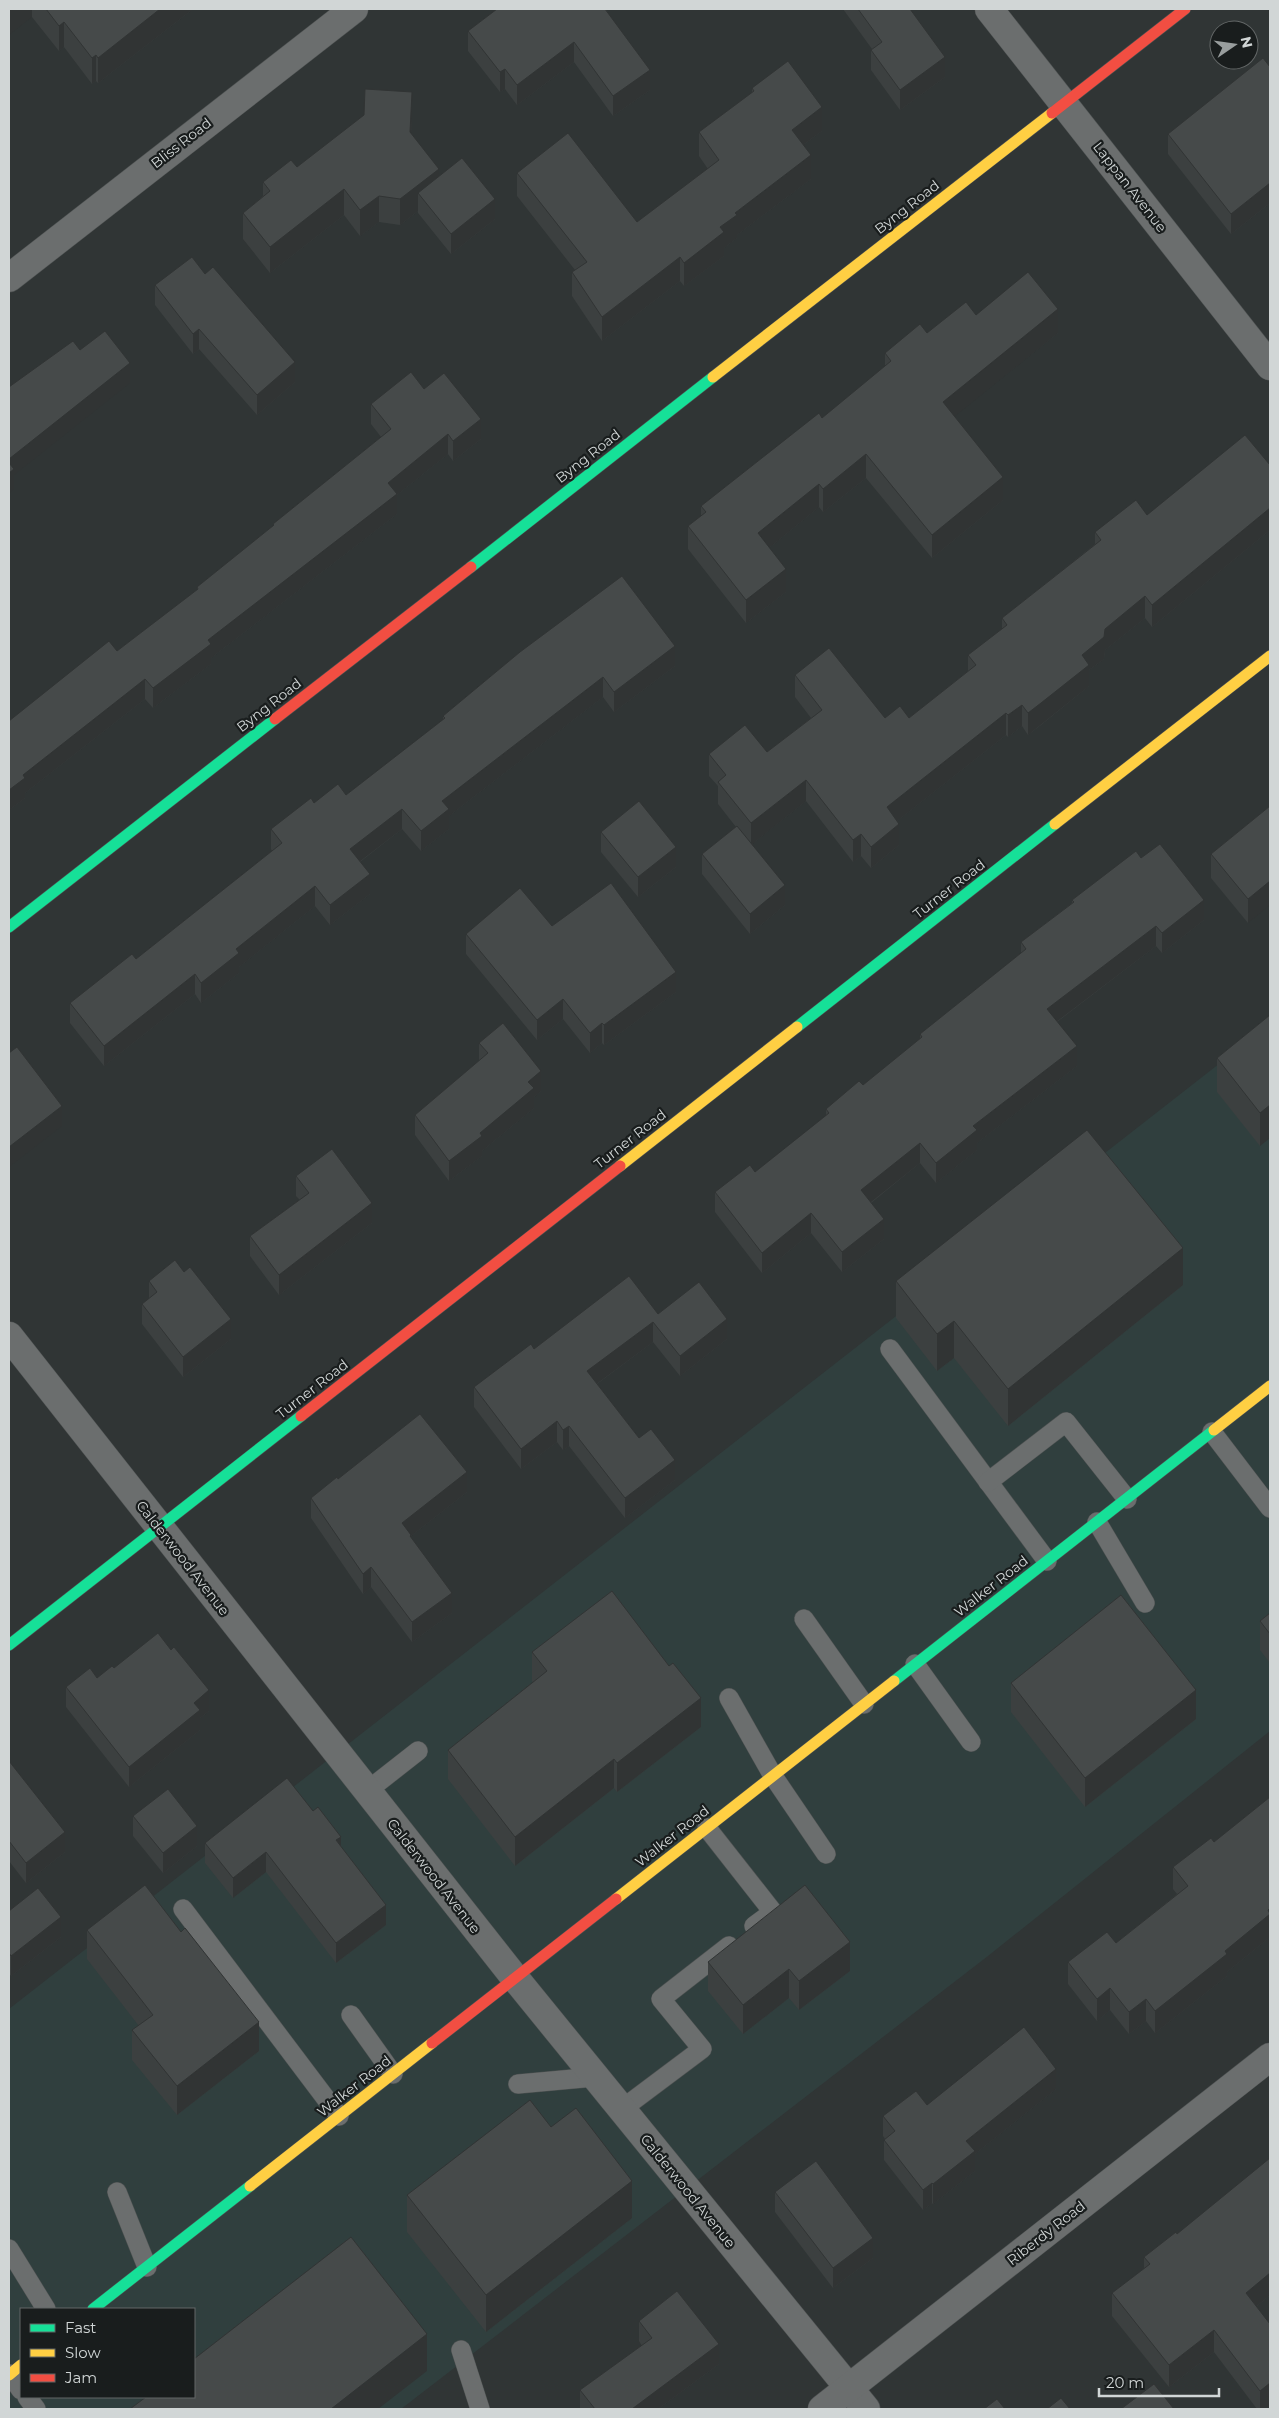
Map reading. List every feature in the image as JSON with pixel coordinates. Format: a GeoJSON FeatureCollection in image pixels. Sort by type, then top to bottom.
{"type":"FeatureCollection","features":[{"type":"Feature","properties":{"kind":"street","name":"Bliss Road"},"geometry":{"type":"LineString","coordinates":[[9,278],[354,9]]}},
{"type":"Feature","properties":{"kind":"street","name":"Lappan Avenue"},"geometry":{"type":"LineString","coordinates":[[989,9],[1270,366]]}},
{"type":"Feature","properties":{"kind":"street","name":"Byng Road"},"geometry":{"type":"LineString","coordinates":[[9,927],[1185,9]]}},
{"type":"Feature","properties":{"kind":"street","name":"Turner Road"},"geometry":{"type":"LineString","coordinates":[[9,1645],[1270,656]]}},
{"type":"Feature","properties":{"kind":"street","name":"Calderwood Avenue"},"geometry":{"type":"LineString","coordinates":[[9,1336],[515,1978],[866,2409]]}},
{"type":"Feature","properties":{"kind":"street","name":"Walker Road"},"geometry":{"type":"LineString","coordinates":[[94,2308],[1270,1386]]}},
{"type":"Feature","properties":{"kind":"street","name":"Riberdy Road"},"geometry":{"type":"LineString","coordinates":[[822,2409],[1270,2057]]}},
{"type":"Feature","properties":{"kind":"lane"},"geometry":{"type":"LineString","coordinates":[[890,1349],[1047,1561]]}},
{"type":"Feature","properties":{"kind":"lane"},"geometry":{"type":"LineString","coordinates":[[988,1482],[1066,1422],[1127,1499]]}},
{"type":"Feature","properties":{"kind":"lane"},"geometry":{"type":"LineString","coordinates":[[1212,1432],[1270,1508]]}},
{"type":"Feature","properties":{"kind":"lane"},"geometry":{"type":"LineString","coordinates":[[1097,1522],[1146,1603]]}},
{"type":"Feature","properties":{"kind":"lane"},"geometry":{"type":"LineString","coordinates":[[804,1619],[864,1704]]}},
{"type":"Feature","properties":{"kind":"lane"},"geometry":{"type":"LineString","coordinates":[[915,1664],[971,1742]]}},
{"type":"Feature","properties":{"kind":"lane"},"geometry":{"type":"LineString","coordinates":[[729,1698],[773,1776],[826,1854]]}},
{"type":"Feature","properties":{"kind":"lane"},"geometry":{"type":"LineString","coordinates":[[367,1791],[418,1751]]}},
{"type":"Feature","properties":{"kind":"lane"},"geometry":{"type":"LineString","coordinates":[[622,2110],[702,2049],[661,1999],[773,1912],[707,1828]]}},
{"type":"Feature","properties":{"kind":"lane"},"geometry":{"type":"LineString","coordinates":[[183,1909],[340,2116]]}},
{"type":"Feature","properties":{"kind":"lane"},"geometry":{"type":"LineString","coordinates":[[351,2015],[393,2074]]}},
{"type":"Feature","properties":{"kind":"lane"},"geometry":{"type":"LineString","coordinates":[[518,2084],[595,2077]]}},
{"type":"Feature","properties":{"kind":"lane"},"geometry":{"type":"LineString","coordinates":[[116,2192],[147,2267]]}},
{"type":"Feature","properties":{"kind":"lane"},"geometry":{"type":"LineString","coordinates":[[9,2249],[45,2308]]}},
{"type":"Feature","properties":{"kind":"lane"},"geometry":{"type":"LineString","coordinates":[[461,2350],[480,2409]]}},
{"type":"Feature","properties":{"kind":"lane"},"geometry":{"type":"LineString","coordinates":[[13,2372],[20,2388]]}},
{"type":"Feature","properties":{"kind":"lane"},"geometry":{"type":"LineString","coordinates":[[28,2398],[36,2409]]}},
{"type":"Feature","properties":{"kind":"shaded area"},"geometry":{"type":"Polygon","coordinates":[[[1270,1024],[1270,1731],[988,1956],[401,2409],[9,2409],[9,2009],[1270,1024]]]}},
{"type":"Feature","properties":{"kind":"building"},"geometry":{"type":"Polygon","coordinates":[[[46,9],[160,9],[98,58],[96,55],[92,58],[64,22],[59,26],[46,9]]]}},
{"type":"Feature","properties":{"kind":"building"},"geometry":{"type":"Polygon","coordinates":[[[497,9],[605,9],[650,70],[613,96],[574,42],[517,85],[505,69],[500,72],[468,31],[497,9]]]}},
{"type":"Feature","properties":{"kind":"building"},"geometry":{"type":"Polygon","coordinates":[[[858,9],[910,9],[945,57],[900,90],[871,50],[882,42],[858,9]]]}},
{"type":"Feature","properties":{"kind":"building"},"geometry":{"type":"Polygon","coordinates":[[[1263,58],[1270,67],[1270,183],[1231,214],[1168,134],[1248,70],[1259,70],[1259,61],[1263,58]]]}},
{"type":"Feature","properties":{"kind":"building"},"geometry":{"type":"Polygon","coordinates":[[[788,61],[822,107],[792,130],[811,155],[735,213],[737,215],[720,227],[724,232],[684,263],[680,257],[602,317],[572,272],[587,262],[517,173],[568,133],[637,222],[719,160],[699,132],[754,91],[752,88],[788,61]]]}},
{"type":"Feature","properties":{"kind":"building"},"geometry":{"type":"Polygon","coordinates":[[[365,89],[412,92],[410,132],[439,169],[400,199],[379,196],[360,210],[344,189],[270,247],[243,213],[270,191],[263,182],[291,160],[297,167],[364,115],[365,89]]]}},
{"type":"Feature","properties":{"kind":"building"},"geometry":{"type":"Polygon","coordinates":[[[462,158],[495,199],[451,234],[418,193],[462,158]]]}},
{"type":"Feature","properties":{"kind":"building"},"geometry":{"type":"Polygon","coordinates":[[[192,257],[205,274],[213,267],[295,362],[257,395],[199,329],[193,334],[155,285],[192,257]]]}},
{"type":"Feature","properties":{"kind":"building"},"geometry":{"type":"Polygon","coordinates":[[[1028,272],[1058,309],[943,402],[1003,477],[932,535],[866,454],[823,489],[819,484],[758,533],[786,569],[746,600],[688,526],[706,512],[701,506],[819,413],[822,418],[891,361],[885,353],[920,324],[927,333],[966,302],[976,315],[1028,272]]]}},
{"type":"Feature","properties":{"kind":"building"},"geometry":{"type":"Polygon","coordinates":[[[105,331],[130,363],[9,459],[9,387],[73,341],[80,350],[105,331]]]}},
{"type":"Feature","properties":{"kind":"building"},"geometry":{"type":"Polygon","coordinates":[[[411,372],[424,389],[444,373],[481,419],[453,441],[448,434],[388,483],[397,494],[208,640],[211,644],[153,688],[145,679],[23,775],[25,778],[9,790],[9,721],[109,641],[117,651],[198,589],[197,587],[391,429],[371,404],[411,372]]]}},
{"type":"Feature","properties":{"kind":"building"},"geometry":{"type":"Polygon","coordinates":[[[1245,435],[1270,465],[1270,508],[1152,605],[1145,596],[1105,629],[1104,637],[1082,655],[1089,665],[1041,703],[1028,713],[1022,705],[1008,715],[1006,713],[887,807],[899,824],[871,847],[861,834],[853,840],[806,780],[751,823],[718,782],[726,775],[709,754],[745,725],[767,752],[822,710],[795,675],[829,648],[885,718],[900,706],[909,718],[976,665],[968,655],[1007,625],[1002,618],[1101,540],[1095,532],[1136,500],[1147,515],[1245,435]]]}},
{"type":"Feature","properties":{"kind":"building"},"geometry":{"type":"Polygon","coordinates":[[[9,463],[14,469],[9,473],[9,463]]]}},
{"type":"Feature","properties":{"kind":"building"},"geometry":{"type":"Polygon","coordinates":[[[622,576],[675,646],[614,692],[603,677],[442,801],[449,809],[421,831],[402,809],[350,849],[370,874],[330,905],[315,886],[236,949],[239,953],[201,983],[195,974],[104,1046],[70,1003],[132,954],[136,959],[282,843],[271,829],[311,798],[314,803],[338,784],[346,795],[445,718],[443,716],[520,652],[622,576]]]}},
{"type":"Feature","properties":{"kind":"building"},"geometry":{"type":"Polygon","coordinates":[[[639,801],[676,847],[638,877],[601,832],[639,801]]]}},
{"type":"Feature","properties":{"kind":"building"},"geometry":{"type":"Polygon","coordinates":[[[1270,806],[1270,881],[1248,899],[1211,854],[1270,806]]]}},
{"type":"Feature","properties":{"kind":"building"},"geometry":{"type":"Polygon","coordinates":[[[737,826],[785,885],[750,914],[702,854],[737,826]]]}},
{"type":"Feature","properties":{"kind":"building"},"geometry":{"type":"Polygon","coordinates":[[[1160,844],[1204,900],[1162,933],[1156,926],[1047,1009],[1077,1046],[973,1126],[977,1130],[936,1163],[920,1143],[861,1190],[884,1219],[842,1252],[811,1213],[762,1253],[715,1192],[750,1165],[755,1172],[829,1113],[826,1109],[859,1081],[863,1085],[922,1037],[920,1034],[1026,949],[1021,942],[1074,902],[1072,900],[1136,851],[1141,858],[1160,844]]]}},
{"type":"Feature","properties":{"kind":"building"},"geometry":{"type":"Polygon","coordinates":[[[611,883],[676,972],[604,1025],[602,1023],[590,1033],[563,999],[537,1020],[466,934],[520,888],[552,926],[611,883]]]}},
{"type":"Feature","properties":{"kind":"building"},"geometry":{"type":"Polygon","coordinates":[[[1270,1015],[1270,1105],[1260,1113],[1217,1058],[1270,1015]]]}},
{"type":"Feature","properties":{"kind":"building"},"geometry":{"type":"Polygon","coordinates":[[[503,1023],[541,1071],[528,1082],[534,1088],[480,1133],[482,1136],[449,1161],[415,1115],[488,1053],[479,1043],[503,1023]]]}},
{"type":"Feature","properties":{"kind":"building"},"geometry":{"type":"Polygon","coordinates":[[[17,1047],[62,1106],[9,1147],[9,1053],[17,1047]]]}},
{"type":"Feature","properties":{"kind":"building"},"geometry":{"type":"Polygon","coordinates":[[[1087,1130],[1183,1248],[1008,1389],[954,1321],[937,1334],[896,1281],[1087,1130]]]}},
{"type":"Feature","properties":{"kind":"building"},"geometry":{"type":"Polygon","coordinates":[[[332,1149],[372,1203],[279,1275],[250,1236],[309,1193],[296,1176],[332,1149]]]}},
{"type":"Feature","properties":{"kind":"building"},"geometry":{"type":"Polygon","coordinates":[[[175,1260],[184,1272],[190,1267],[231,1319],[183,1357],[142,1304],[157,1292],[149,1281],[175,1260]]]}},
{"type":"Feature","properties":{"kind":"building"},"geometry":{"type":"Polygon","coordinates":[[[629,1276],[658,1314],[699,1282],[727,1319],[680,1356],[653,1322],[587,1371],[639,1438],[651,1429],[675,1460],[625,1498],[569,1426],[563,1430],[557,1421],[521,1449],[474,1387],[531,1344],[534,1349],[629,1276]]]}},
{"type":"Feature","properties":{"kind":"building"},"geometry":{"type":"Polygon","coordinates":[[[420,1414],[467,1472],[402,1523],[452,1593],[412,1622],[371,1567],[363,1574],[311,1498],[420,1414]]]}},
{"type":"Feature","properties":{"kind":"building"},"geometry":{"type":"Polygon","coordinates":[[[612,1591],[669,1666],[673,1663],[701,1698],[617,1763],[614,1759],[515,1837],[448,1750],[547,1671],[532,1652],[612,1591]]]}},
{"type":"Feature","properties":{"kind":"building"},"geometry":{"type":"Polygon","coordinates":[[[1121,1595],[1196,1690],[1085,1778],[1011,1683],[1121,1595]]]}},
{"type":"Feature","properties":{"kind":"building"},"geometry":{"type":"Polygon","coordinates":[[[1270,1613],[1270,1634],[1260,1621],[1270,1613]]]}},
{"type":"Feature","properties":{"kind":"building"},"geometry":{"type":"Polygon","coordinates":[[[158,1633],[171,1650],[174,1647],[209,1690],[194,1703],[200,1710],[129,1767],[66,1687],[90,1668],[97,1678],[112,1666],[114,1668],[158,1633]]]}},
{"type":"Feature","properties":{"kind":"building"},"geometry":{"type":"Polygon","coordinates":[[[9,1761],[65,1832],[26,1863],[9,1841],[9,1761]]]}},
{"type":"Feature","properties":{"kind":"building"},"geometry":{"type":"Polygon","coordinates":[[[287,1778],[313,1811],[318,1807],[341,1837],[336,1840],[386,1905],[336,1943],[266,1852],[233,1878],[205,1843],[287,1778]]]}},
{"type":"Feature","properties":{"kind":"building"},"geometry":{"type":"Polygon","coordinates":[[[168,1789],[197,1826],[163,1853],[133,1816],[168,1789]]]}},
{"type":"Feature","properties":{"kind":"building"},"geometry":{"type":"Polygon","coordinates":[[[1270,1797],[1270,1908],[1268,1910],[1270,1914],[1225,1951],[1227,1954],[1155,2011],[1146,1999],[1129,2012],[1110,1988],[1097,1999],[1068,1962],[1107,1932],[1116,1943],[1188,1886],[1173,1867],[1211,1838],[1214,1842],[1270,1797]]]}},
{"type":"Feature","properties":{"kind":"building"},"geometry":{"type":"Polygon","coordinates":[[[145,1885],[181,1932],[185,1928],[259,2022],[177,2086],[132,2030],[153,2015],[87,1930],[145,1885]]]}},
{"type":"Feature","properties":{"kind":"building"},"geometry":{"type":"Polygon","coordinates":[[[805,1885],[850,1942],[799,1981],[789,1969],[743,2005],[708,1962],[805,1885]]]}},
{"type":"Feature","properties":{"kind":"building"},"geometry":{"type":"Polygon","coordinates":[[[38,1888],[61,1917],[11,1956],[9,1953],[9,1911],[38,1888]]]}},
{"type":"Feature","properties":{"kind":"building"},"geometry":{"type":"Polygon","coordinates":[[[1024,2027],[1056,2069],[966,2141],[975,2151],[923,2190],[884,2140],[895,2131],[883,2116],[916,2091],[927,2105],[1024,2027]]]}},
{"type":"Feature","properties":{"kind":"building"},"geometry":{"type":"Polygon","coordinates":[[[530,2100],[551,2127],[576,2108],[632,2181],[486,2295],[407,2195],[530,2100]]]}},
{"type":"Feature","properties":{"kind":"building"},"geometry":{"type":"Polygon","coordinates":[[[1270,2158],[1270,2273],[1246,2293],[1270,2324],[1270,2383],[1260,2391],[1214,2330],[1169,2365],[1112,2293],[1150,2264],[1144,2257],[1176,2232],[1177,2234],[1270,2158]]]}},
{"type":"Feature","properties":{"kind":"building"},"geometry":{"type":"Polygon","coordinates":[[[816,2161],[873,2238],[833,2268],[775,2192],[816,2161]]]}},
{"type":"Feature","properties":{"kind":"building"},"geometry":{"type":"Polygon","coordinates":[[[351,2237],[427,2334],[331,2409],[130,2409],[145,2398],[195,2398],[195,2358],[351,2237]]]}},
{"type":"Feature","properties":{"kind":"building"},"geometry":{"type":"Polygon","coordinates":[[[677,2291],[719,2344],[632,2409],[595,2409],[580,2390],[652,2338],[639,2321],[677,2291]]]}},
{"type":"Feature","properties":{"kind":"building"},"geometry":{"type":"Polygon","coordinates":[[[1154,2384],[1174,2409],[1121,2409],[1154,2384]]]}},
{"type":"Feature","properties":{"kind":"building"},"geometry":{"type":"Polygon","coordinates":[[[1061,2398],[1070,2409],[1047,2409],[1061,2398]]]}},
{"type":"Feature","properties":{"kind":"building"},"geometry":{"type":"Polygon","coordinates":[[[997,2399],[1005,2409],[984,2409],[997,2399]]]}},
{"type":"Feature","properties":{"kind":"traffic: fast"},"geometry":{"type":"LineString","coordinates":[[471,567],[713,377]]}},
{"type":"Feature","properties":{"kind":"traffic: fast"},"geometry":{"type":"LineString","coordinates":[[9,927],[275,719]]}},
{"type":"Feature","properties":{"kind":"traffic: fast"},"geometry":{"type":"LineString","coordinates":[[797,1027],[1055,824]]}},
{"type":"Feature","properties":{"kind":"traffic: fast"},"geometry":{"type":"LineString","coordinates":[[9,1645],[301,1416]]}},
{"type":"Feature","properties":{"kind":"traffic: fast"},"geometry":{"type":"LineString","coordinates":[[894,1681],[1214,1430]]}},
{"type":"Feature","properties":{"kind":"traffic: fast"},"geometry":{"type":"LineString","coordinates":[[94,2308],[250,2186]]}},
{"type":"Feature","properties":{"kind":"traffic: slow"},"geometry":{"type":"LineString","coordinates":[[713,377],[1052,113]]}},
{"type":"Feature","properties":{"kind":"traffic: slow"},"geometry":{"type":"LineString","coordinates":[[1055,824],[1270,656]]}},
{"type":"Feature","properties":{"kind":"traffic: slow"},"geometry":{"type":"LineString","coordinates":[[620,1166],[797,1027]]}},
{"type":"Feature","properties":{"kind":"traffic: slow"},"geometry":{"type":"LineString","coordinates":[[1214,1430],[1270,1386]]}},
{"type":"Feature","properties":{"kind":"traffic: slow"},"geometry":{"type":"LineString","coordinates":[[616,1899],[894,1681]]}},
{"type":"Feature","properties":{"kind":"traffic: slow"},"geometry":{"type":"LineString","coordinates":[[250,2186],[432,2043]]}},
{"type":"Feature","properties":{"kind":"traffic: slow"},"geometry":{"type":"LineString","coordinates":[[9,2375],[20,2366]]}},
{"type":"Feature","properties":{"kind":"traffic: jam"},"geometry":{"type":"LineString","coordinates":[[1052,113],[1185,9]]}},
{"type":"Feature","properties":{"kind":"traffic: jam"},"geometry":{"type":"LineString","coordinates":[[275,719],[471,567]]}},
{"type":"Feature","properties":{"kind":"traffic: jam"},"geometry":{"type":"LineString","coordinates":[[301,1416],[620,1166]]}},
{"type":"Feature","properties":{"kind":"traffic: jam"},"geometry":{"type":"LineString","coordinates":[[432,2043],[616,1899]]}}]}
